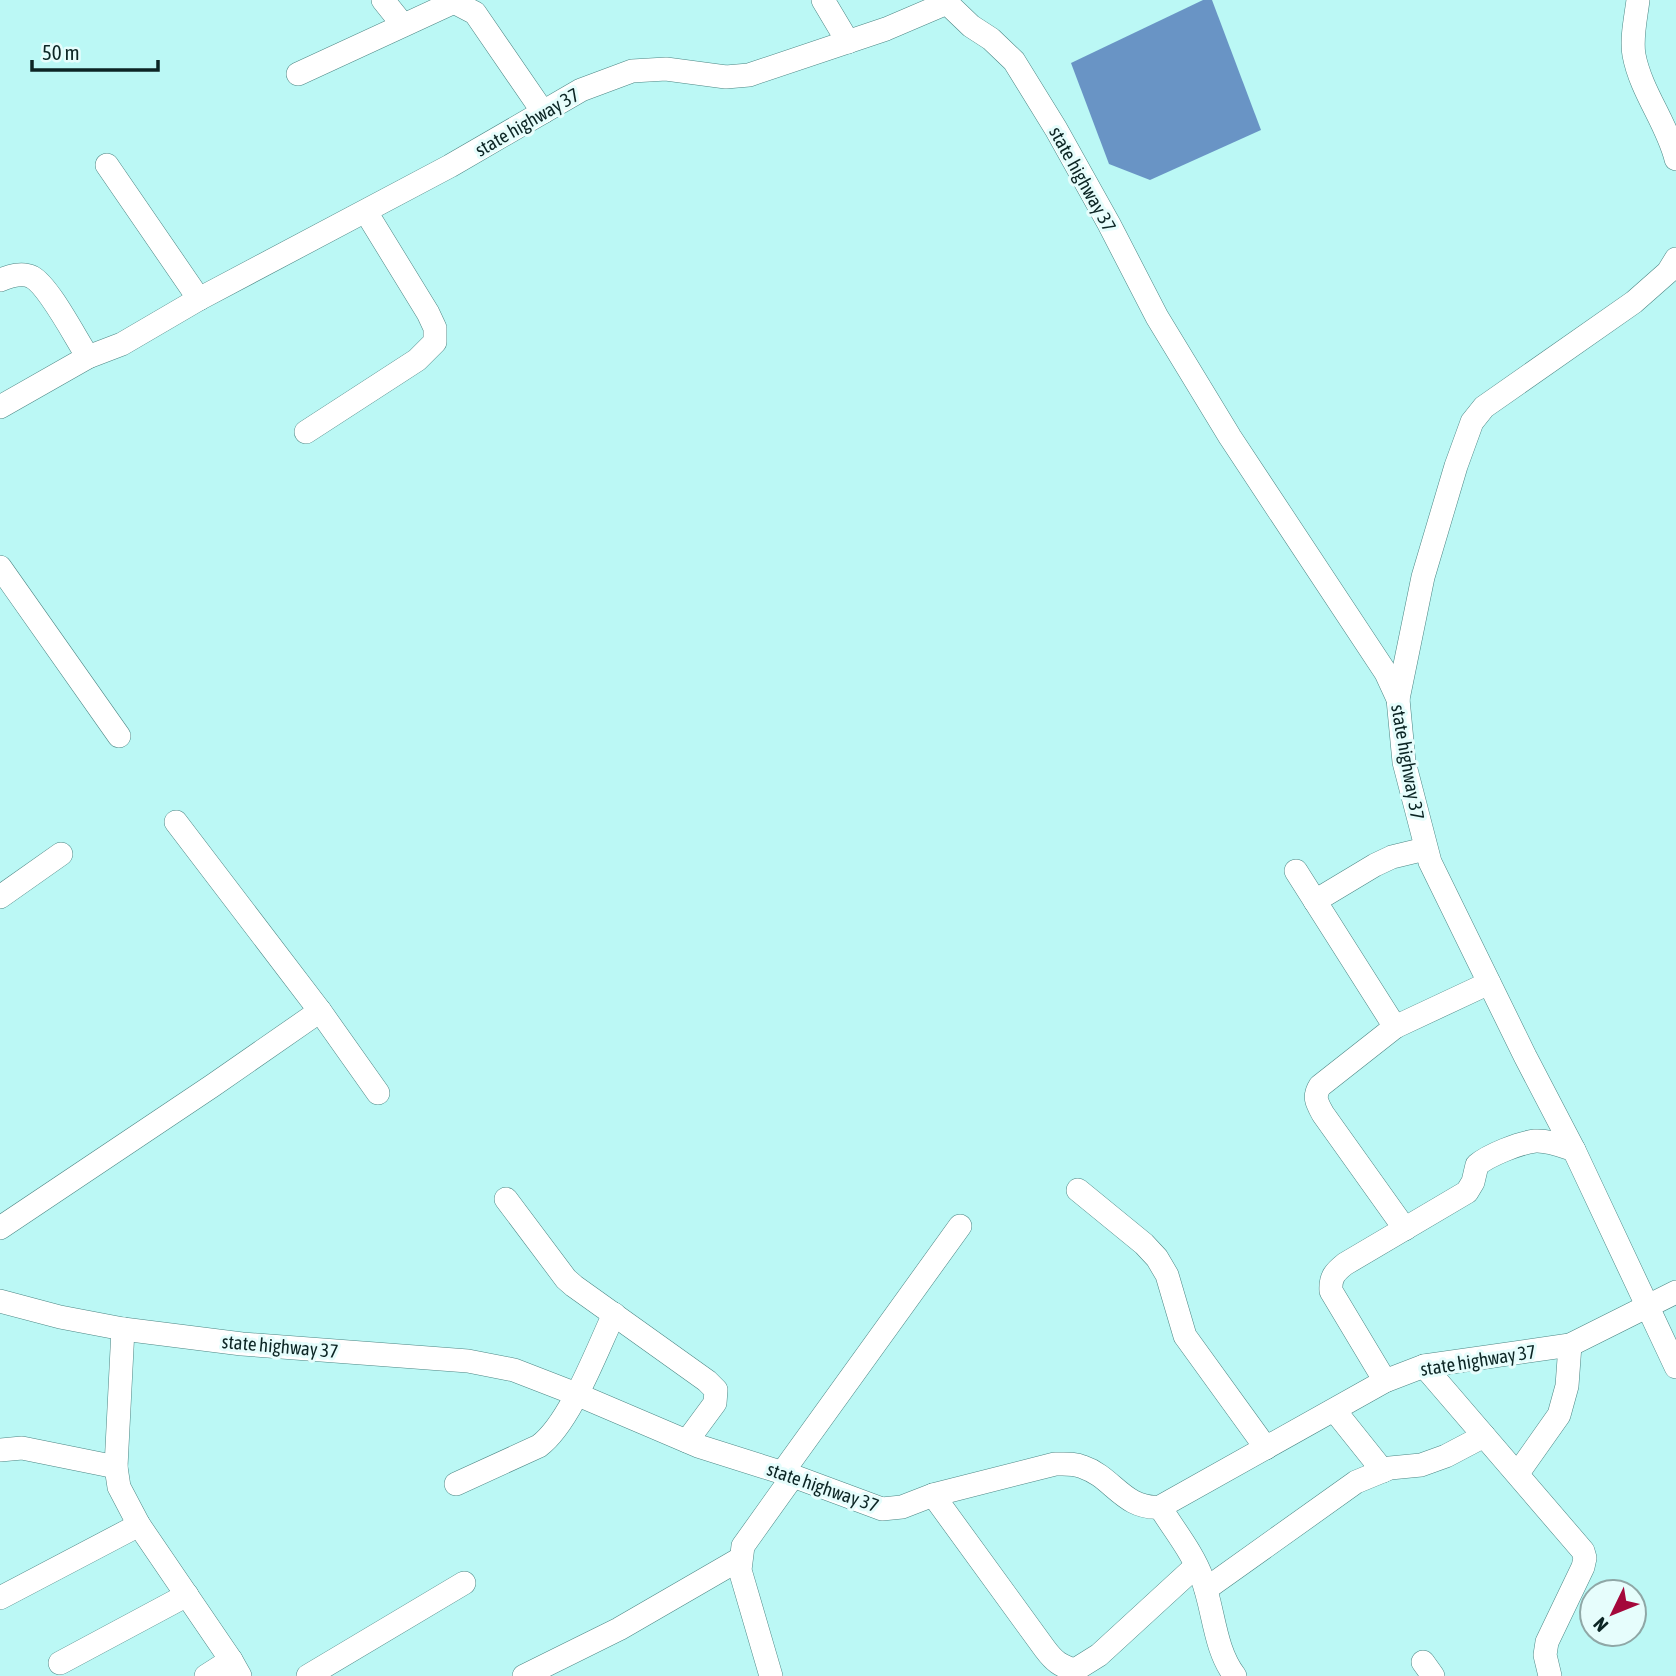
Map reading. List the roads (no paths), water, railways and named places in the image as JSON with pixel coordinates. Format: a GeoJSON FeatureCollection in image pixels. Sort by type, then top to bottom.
{"type":"FeatureCollection","features":[{"type":"Feature","properties":{"kind":"street"},"geometry":{"type":"LineString","coordinates":[[383,0],[403,25]]}},
{"type":"Feature","properties":{"kind":"street"},"geometry":{"type":"LineString","coordinates":[[823,0],[848,42]]}},
{"type":"Feature","properties":{"kind":"street"},"geometry":{"type":"LineString","coordinates":[[1639,0],[1634,25],[1634,54],[1640,76],[1676,159]]}},
{"type":"Feature","properties":{"kind":"street","name":"state highway 37"},"geometry":{"type":"LineString","coordinates":[[0,407],[88,357],[122,344],[199,299],[366,212],[581,90],[632,71],[666,69],[726,77],[749,75],[886,29],[946,1],[1014,61],[1109,224],[1157,317],[1230,437],[1386,674],[1398,699],[1404,762],[1425,849],[1489,984],[1574,1150],[1647,1308]]}},
{"type":"Feature","properties":{"kind":"street"},"geometry":{"type":"LineString","coordinates":[[298,74],[454,2],[475,13],[543,112]]}},
{"type":"Feature","properties":{"kind":"street"},"geometry":{"type":"LineString","coordinates":[[107,165],[199,299]]}},
{"type":"Feature","properties":{"kind":"street"},"geometry":{"type":"LineString","coordinates":[[306,432],[416,359],[435,342],[435,328],[428,313],[366,212]]}},
{"type":"Feature","properties":{"kind":"street"},"geometry":{"type":"LineString","coordinates":[[1398,699],[1423,577],[1455,466],[1472,422],[1484,407],[1634,302],[1668,272],[1676,259]]}},
{"type":"Feature","properties":{"kind":"street"},"geometry":{"type":"LineString","coordinates":[[0,280],[14,275],[29,275],[43,285],[88,357]]}},
{"type":"Feature","properties":{"kind":"street"},"geometry":{"type":"LineString","coordinates":[[4,580],[119,736]]}},
{"type":"Feature","properties":{"kind":"street"},"geometry":{"type":"LineString","coordinates":[[176,822],[320,1011],[378,1093]]}},
{"type":"Feature","properties":{"kind":"street"},"geometry":{"type":"LineString","coordinates":[[1315,901],[1375,864],[1425,849]]}},
{"type":"Feature","properties":{"kind":"street"},"geometry":{"type":"LineString","coordinates":[[0,897],[61,854]]}},
{"type":"Feature","properties":{"kind":"street"},"geometry":{"type":"LineString","coordinates":[[1296,871],[1395,1027]]}},
{"type":"Feature","properties":{"kind":"street"},"geometry":{"type":"LineString","coordinates":[[1405,1229],[1316,1102],[1316,1093],[1320,1086],[1395,1027],[1489,984]]}},
{"type":"Feature","properties":{"kind":"street"},"geometry":{"type":"LineString","coordinates":[[0,1228],[320,1011]]}},
{"type":"Feature","properties":{"kind":"street"},"geometry":{"type":"LineString","coordinates":[[1385,1381],[1331,1290],[1330,1281],[1334,1272],[1467,1192],[1474,1182],[1477,1165],[1485,1158],[1535,1141],[1574,1150]]}},
{"type":"Feature","properties":{"kind":"street"},"geometry":{"type":"LineString","coordinates":[[1078,1190],[1144,1244],[1157,1258],[1167,1275],[1185,1336],[1266,1448]]}},
{"type":"Feature","properties":{"kind":"street"},"geometry":{"type":"LineString","coordinates":[[506,1199],[566,1279],[716,1390],[715,1403],[687,1441]]}},
{"type":"Feature","properties":{"kind":"street"},"geometry":{"type":"LineString","coordinates":[[771,1676],[740,1570],[743,1546],[787,1475],[960,1226]]}},
{"type":"Feature","properties":{"kind":"street","name":"state highway 37"},"geometry":{"type":"LineString","coordinates":[[0,1300],[60,1317],[123,1329],[242,1344],[468,1361],[514,1370],[687,1441],[882,1509],[902,1507],[933,1495],[1055,1464],[1085,1467],[1145,1508],[1160,1507],[1385,1381],[1424,1366],[1570,1345],[1676,1292]]}},
{"type":"Feature","properties":{"kind":"street"},"geometry":{"type":"LineString","coordinates":[[1647,1308],[1676,1367]]}},
{"type":"Feature","properties":{"kind":"street"},"geometry":{"type":"LineString","coordinates":[[456,1484],[539,1446],[550,1437],[576,1394],[614,1314]]}},
{"type":"Feature","properties":{"kind":"street"},"geometry":{"type":"LineString","coordinates":[[123,1329],[116,1467],[119,1487],[139,1525],[236,1668],[206,1676]]}},
{"type":"Feature","properties":{"kind":"street"},"geometry":{"type":"LineString","coordinates":[[1518,1473],[1559,1415],[1567,1386],[1570,1345]]}},
{"type":"Feature","properties":{"kind":"street"},"geometry":{"type":"LineString","coordinates":[[1424,1366],[1576,1539],[1585,1558],[1547,1642],[1545,1655],[1550,1676]]}},
{"type":"Feature","properties":{"kind":"street"},"geometry":{"type":"LineString","coordinates":[[1335,1411],[1383,1471]]}},
{"type":"Feature","properties":{"kind":"street"},"geometry":{"type":"LineString","coordinates":[[1206,1589],[1356,1482],[1383,1471],[1434,1461],[1484,1436]]}},
{"type":"Feature","properties":{"kind":"street"},"geometry":{"type":"LineString","coordinates":[[0,1450],[22,1448],[116,1467]]}},
{"type":"Feature","properties":{"kind":"street"},"geometry":{"type":"LineString","coordinates":[[933,1495],[1055,1662],[1075,1670],[1099,1655],[1196,1566]]}},
{"type":"Feature","properties":{"kind":"street"},"geometry":{"type":"LineString","coordinates":[[1160,1507],[1196,1566],[1206,1589],[1226,1663],[1235,1676]]}},
{"type":"Feature","properties":{"kind":"street"},"geometry":{"type":"LineString","coordinates":[[0,1598],[139,1525]]}},
{"type":"Feature","properties":{"kind":"street"},"geometry":{"type":"LineString","coordinates":[[524,1676],[619,1629],[740,1559]]}},
{"type":"Feature","properties":{"kind":"street"},"geometry":{"type":"LineString","coordinates":[[308,1676],[464,1583]]}},
{"type":"Feature","properties":{"kind":"street"},"geometry":{"type":"LineString","coordinates":[[61,1663],[187,1595]]}},
{"type":"Feature","properties":{"kind":"water"},"geometry":{"type":"Polygon","coordinates":[[[1203,0],[1212,0],[1261,130],[1150,180],[1109,164],[1071,63],[1203,0]]]}}]}
